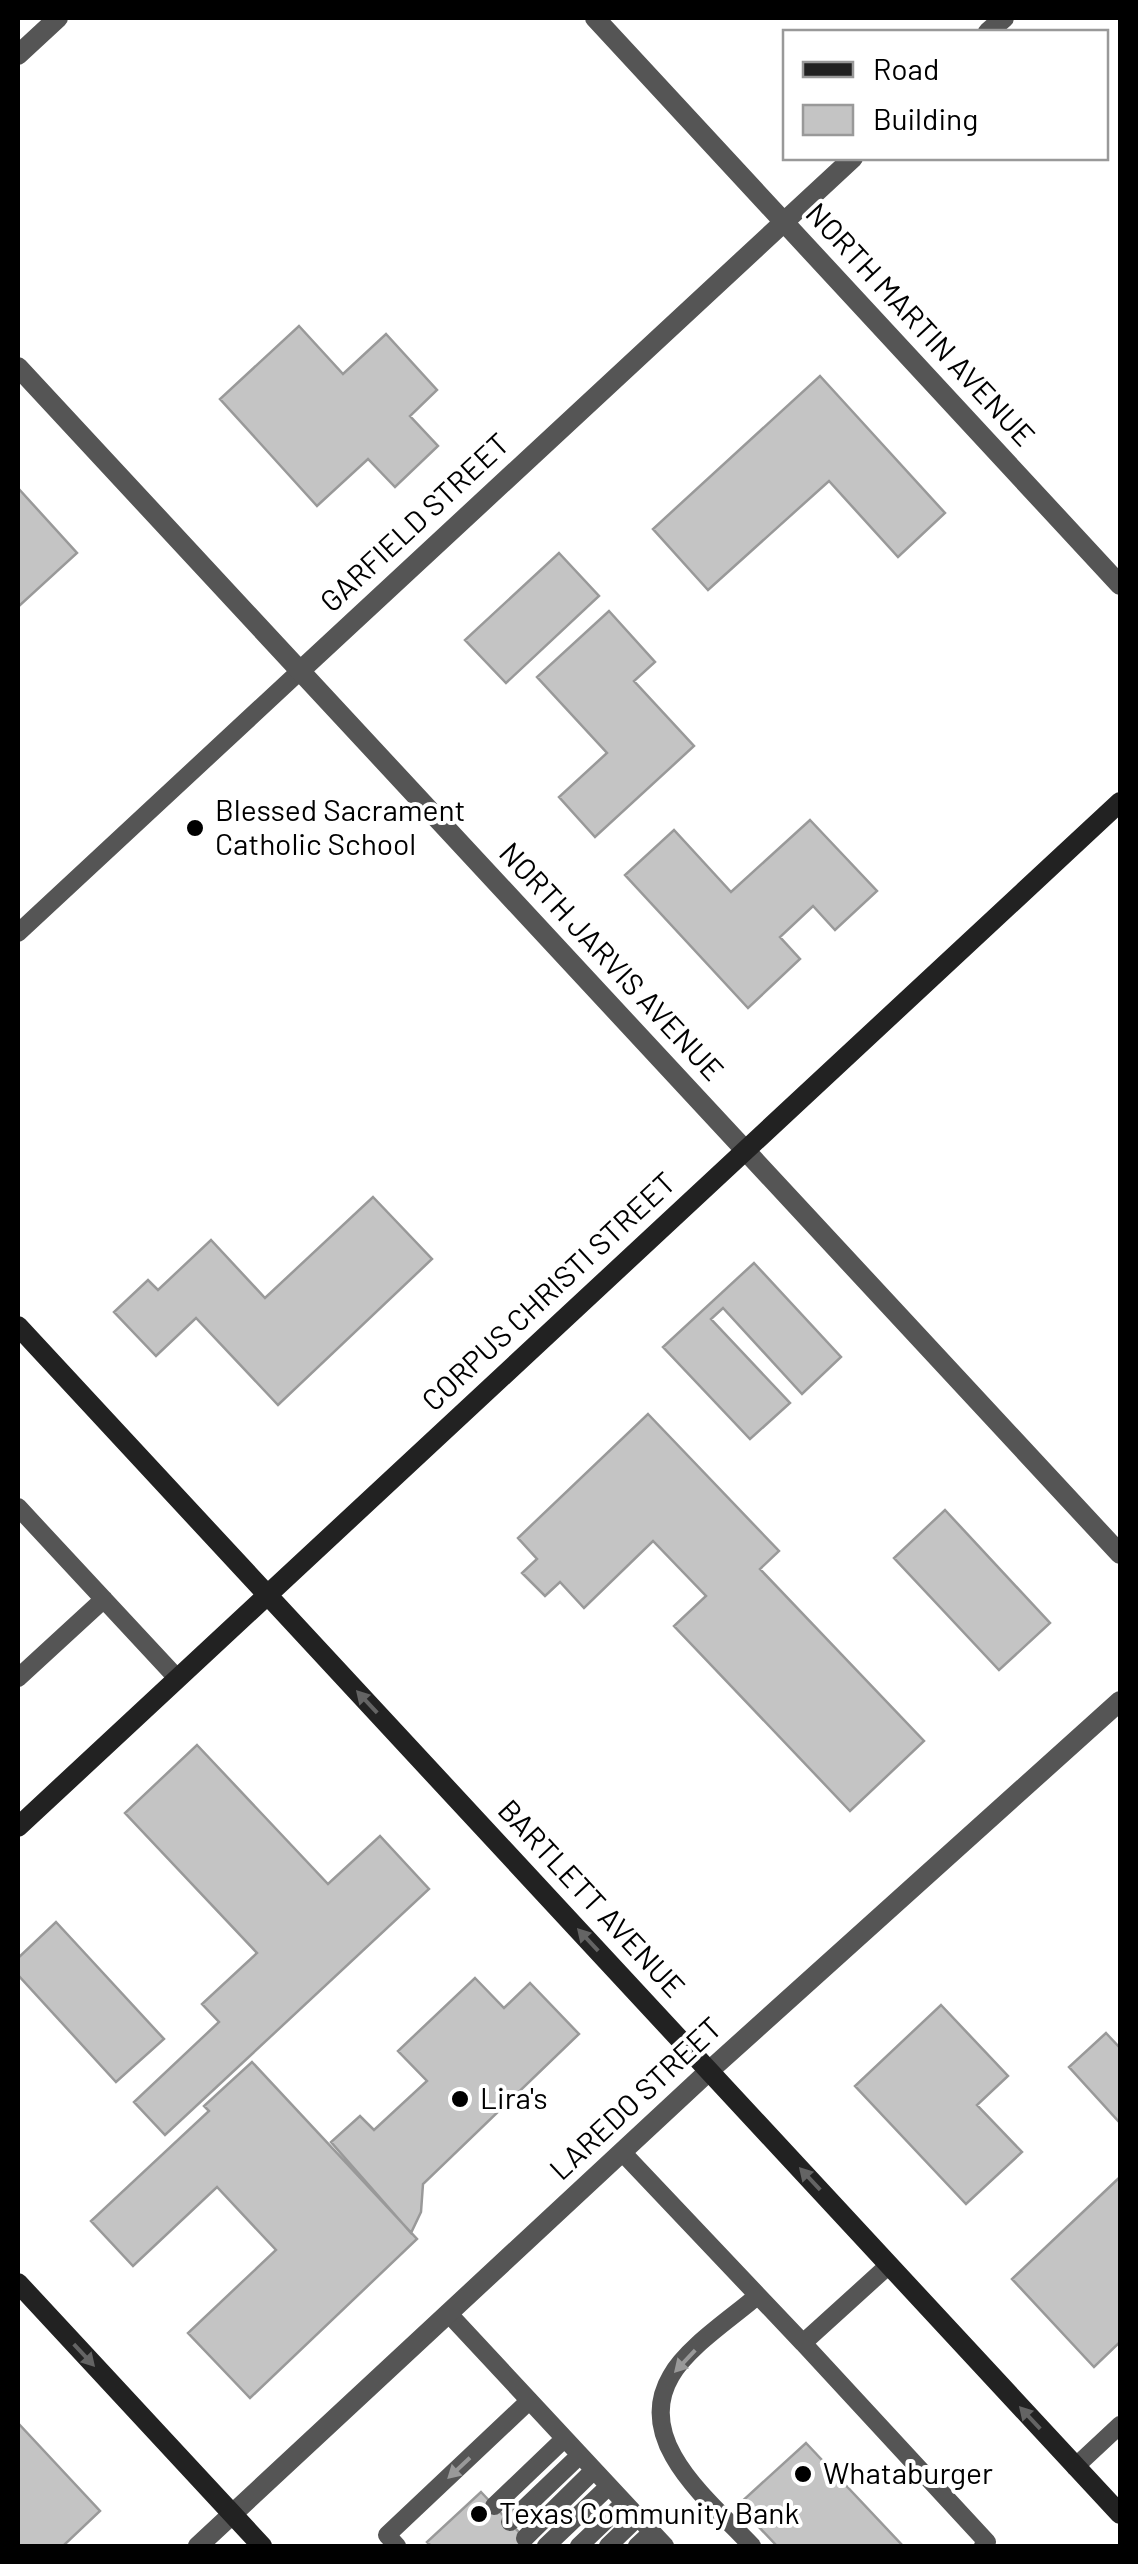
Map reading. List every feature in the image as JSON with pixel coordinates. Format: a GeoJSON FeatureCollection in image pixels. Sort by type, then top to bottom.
{"type":"FeatureCollection","features":[{"type":"Feature","properties":{"kind":"main road","name":"CORPUS CHRISTI STREET"},"geometry":{"type":"LineString","coordinates":[[18,1827],[1120,802]]}},
{"type":"Feature","properties":{"kind":"main road","name":"BARTLETT AVENUE"},"geometry":{"type":"LineString","coordinates":[[18,1326],[1120,2514]]}},
{"type":"Feature","properties":{"kind":"main road"},"geometry":{"type":"LineString","coordinates":[[18,2283],[262,2546]]}},
{"type":"Feature","properties":{"kind":"street"},"geometry":{"type":"LineString","coordinates":[[18,55],[58,18]]}},
{"type":"Feature","properties":{"kind":"street","name":"NORTH MARTIN AVENUE"},"geometry":{"type":"LineString","coordinates":[[594,18],[1120,585]]}},
{"type":"Feature","properties":{"kind":"street","name":"GARFIELD STREET"},"geometry":{"type":"LineString","coordinates":[[300,671],[851,160]]}},
{"type":"Feature","properties":{"kind":"street","name":"NORTH JARVIS AVENUE"},"geometry":{"type":"LineString","coordinates":[[18,366],[1120,1554]]}},
{"type":"Feature","properties":{"kind":"street","name":"LAREDO STREET"},"geometry":{"type":"LineString","coordinates":[[198,2546],[709,2071],[1120,1701]]}},
{"type":"Feature","properties":{"kind":"lane","name":"GARFIELD STREET"},"geometry":{"type":"LineString","coordinates":[[18,933],[300,671]]}},
{"type":"Feature","properties":{"kind":"lane"},"geometry":{"type":"LineString","coordinates":[[21,1519],[177,1678]]}},
{"type":"Feature","properties":{"kind":"lane"},"geometry":{"type":"LineString","coordinates":[[18,1678],[104,1600]]}},
{"type":"Feature","properties":{"kind":"lane"},"geometry":{"type":"LineString","coordinates":[[622,2152],[987,2542],[983,2546]]}},
{"type":"Feature","properties":{"kind":"lane"},"geometry":{"type":"LineString","coordinates":[[802,2344],[889,2264]]}},
{"type":"Feature","properties":{"kind":"lane"},"geometry":{"type":"LineString","coordinates":[[752,2546],[679,2468],[664,2438],[661,2406],[671,2376],[690,2354],[757,2296]]}},
{"type":"Feature","properties":{"kind":"lane"},"geometry":{"type":"LineString","coordinates":[[448,2313],[661,2543]]}},
{"type":"Feature","properties":{"kind":"lane"},"geometry":{"type":"LineString","coordinates":[[397,2546],[387,2536],[529,2401]]}},
{"type":"Feature","properties":{"kind":"lane"},"geometry":{"type":"LineString","coordinates":[[1076,2467],[1120,2425]]}},
{"type":"Feature","properties":{"kind":"lane"},"geometry":{"type":"LineString","coordinates":[[494,2506],[564,2439]]}},
{"type":"Feature","properties":{"kind":"lane"},"geometry":{"type":"LineString","coordinates":[[510,2522],[580,2455]]}},
{"type":"Feature","properties":{"kind":"lane"},"geometry":{"type":"LineString","coordinates":[[525,2538],[594,2470]]}},
{"type":"Feature","properties":{"kind":"lane"},"geometry":{"type":"LineString","coordinates":[[546,2546],[609,2486]]}},
{"type":"Feature","properties":{"kind":"lane"},"geometry":{"type":"LineString","coordinates":[[579,2546],[624,2503]]}},
{"type":"Feature","properties":{"kind":"lane"},"geometry":{"type":"LineString","coordinates":[[608,2546],[638,2517]]}},
{"type":"Feature","properties":{"kind":"lane"},"geometry":{"type":"LineString","coordinates":[[637,2546],[661,2543]]}},
{"type":"Feature","properties":{"kind":"building"},"geometry":{"type":"Polygon","coordinates":[[[299,326],[343,374],[386,334],[437,390],[410,416],[438,446],[395,487],[368,459],[317,506],[220,399],[299,326]]]}},
{"type":"Feature","properties":{"kind":"building"},"geometry":{"type":"Polygon","coordinates":[[[820,376],[945,513],[898,557],[829,481],[708,590],[653,529],[820,376]]]}},
{"type":"Feature","properties":{"kind":"building"},"geometry":{"type":"Polygon","coordinates":[[[18,488],[77,553],[18,607],[18,488]]]}},
{"type":"Feature","properties":{"kind":"building"},"geometry":{"type":"Polygon","coordinates":[[[559,553],[599,596],[506,683],[465,640],[559,553]]]}},
{"type":"Feature","properties":{"kind":"building"},"geometry":{"type":"Polygon","coordinates":[[[609,611],[655,662],[634,681],[694,746],[595,837],[559,797],[607,753],[537,677],[609,611]]]}},
{"type":"Feature","properties":{"kind":"building"},"geometry":{"type":"Polygon","coordinates":[[[810,820],[877,891],[835,930],[813,906],[780,937],[800,959],[748,1008],[625,875],[674,830],[731,892],[810,820]]]}},
{"type":"Feature","properties":{"kind":"building"},"geometry":{"type":"Polygon","coordinates":[[[373,1197],[432,1259],[278,1405],[196,1318],[156,1356],[114,1312],[148,1280],[158,1290],[211,1240],[265,1298],[373,1197]]]}},
{"type":"Feature","properties":{"kind":"building"},"geometry":{"type":"Polygon","coordinates":[[[754,1263],[841,1357],[802,1394],[723,1308],[711,1319],[790,1403],[750,1439],[663,1347],[754,1263]]]}},
{"type":"Feature","properties":{"kind":"building"},"geometry":{"type":"Polygon","coordinates":[[[648,1414],[779,1551],[760,1569],[924,1741],[850,1811],[674,1626],[706,1596],[653,1541],[584,1608],[560,1582],[545,1596],[522,1573],[537,1559],[518,1538],[648,1414]]]}},
{"type":"Feature","properties":{"kind":"building"},"geometry":{"type":"Polygon","coordinates":[[[945,1510],[1050,1623],[999,1670],[894,1558],[945,1510]]]}},
{"type":"Feature","properties":{"kind":"building"},"geometry":{"type":"Polygon","coordinates":[[[197,1745],[328,1884],[380,1836],[429,1889],[165,2135],[134,2102],[219,2022],[202,2004],[257,1953],[125,1813],[197,1745]]]}},
{"type":"Feature","properties":{"kind":"building"},"geometry":{"type":"Polygon","coordinates":[[[56,1922],[164,2039],[116,2082],[18,1975],[18,1958],[56,1922]]]}},
{"type":"Feature","properties":{"kind":"building","name":"Lira's"},"geometry":{"type":"Polygon","coordinates":[[[475,1978],[504,2008],[530,1983],[579,2034],[423,2184],[421,2212],[411,2233],[331,2142],[360,2116],[374,2130],[427,2081],[398,2051],[475,1978]]]}},
{"type":"Feature","properties":{"kind":"building"},"geometry":{"type":"Polygon","coordinates":[[[941,2005],[1008,2076],[977,2105],[1022,2152],[966,2204],[855,2086],[941,2005]]]}},
{"type":"Feature","properties":{"kind":"building"},"geometry":{"type":"Polygon","coordinates":[[[1106,2033],[1120,2048],[1120,2123],[1069,2067],[1106,2033]]]}},
{"type":"Feature","properties":{"kind":"building"},"geometry":{"type":"Polygon","coordinates":[[[252,2062],[417,2239],[250,2398],[188,2333],[276,2250],[217,2187],[133,2266],[91,2221],[209,2111],[204,2106],[252,2062]]]}},
{"type":"Feature","properties":{"kind":"building"},"geometry":{"type":"Polygon","coordinates":[[[1120,2177],[1120,2342],[1094,2367],[1012,2279],[1120,2177]]]}},
{"type":"Feature","properties":{"kind":"building"},"geometry":{"type":"Polygon","coordinates":[[[18,2423],[100,2511],[63,2546],[18,2546],[18,2423]]]}},
{"type":"Feature","properties":{"kind":"building","name":"Whataburger"},"geometry":{"type":"Polygon","coordinates":[[[806,2443],[903,2546],[777,2546],[738,2505],[806,2443]]]}},
{"type":"Feature","properties":{"kind":"building","name":"Texas Community Bank"},"geometry":{"type":"Polygon","coordinates":[[[481,2492],[532,2546],[431,2546],[427,2542],[481,2492]]]}},
{"type":"Feature","properties":{"kind":"place","name":"Blessed Sacrament Catholic School"},"geometry":{"type":"Point","coordinates":[195,828]}},
{"type":"Feature","properties":{"kind":"place","name":"Lira's"},"geometry":{"type":"Point","coordinates":[460,2099]}},
{"type":"Feature","properties":{"kind":"place","name":"Whataburger"},"geometry":{"type":"Point","coordinates":[803,2474]}},
{"type":"Feature","properties":{"kind":"place","name":"Texas Community Bank"},"geometry":{"type":"Point","coordinates":[479,2514]}}]}
